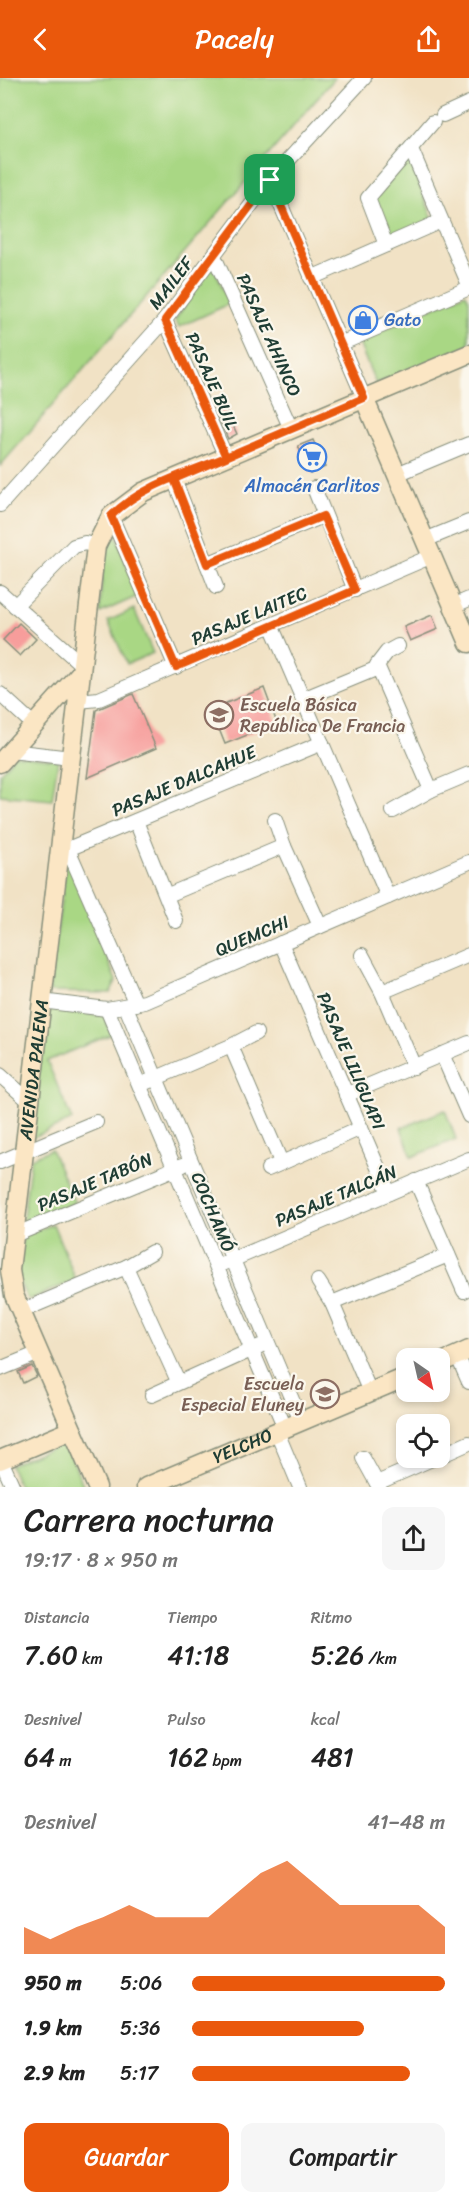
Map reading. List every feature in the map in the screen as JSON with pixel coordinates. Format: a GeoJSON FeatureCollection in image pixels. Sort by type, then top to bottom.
{"type":"FeatureCollection","features":[{"type":"Feature","properties":{"kind":"street","name":"MAILEF"},"geometry":{"type":"LineString","coordinates":[[0,505],[165,320],[270,180],[363,78]]}},
{"type":"Feature","properties":{"kind":"street"},"geometry":{"type":"LineString","coordinates":[[386,245],[368,198],[438,119],[469,104]]}},
{"type":"Feature","properties":{"kind":"street"},"geometry":{"type":"LineString","coordinates":[[340,344],[469,287],[411,149]]}},
{"type":"Feature","properties":{"kind":"street"},"geometry":{"type":"LineString","coordinates":[[270,180],[428,548],[461,602],[469,643]]}},
{"type":"Feature","properties":{"kind":"street"},"geometry":{"type":"LineString","coordinates":[[311,278],[441,221]]}},
{"type":"Feature","properties":{"kind":"street","name":"PASAJE AHINCO"},"geometry":{"type":"LineString","coordinates":[[214,256],[291,429]]}},
{"type":"Feature","properties":{"kind":"street","name":"PASAJE BUIL"},"geometry":{"type":"LineString","coordinates":[[165,320],[226,457]]}},
{"type":"Feature","properties":{"kind":"street"},"geometry":{"type":"LineString","coordinates":[[176,667],[111,516],[143,492],[469,354]]}},
{"type":"Feature","properties":{"kind":"street"},"geometry":{"type":"LineString","coordinates":[[397,474],[469,444]]}},
{"type":"Feature","properties":{"kind":"street"},"geometry":{"type":"LineString","coordinates":[[174,479],[216,587]]}},
{"type":"Feature","properties":{"kind":"street"},"geometry":{"type":"LineString","coordinates":[[314,488],[323,516],[355,590]]}},
{"type":"Feature","properties":{"kind":"street","name":"AVENIDA PALENA"},"geometry":{"type":"LineString","coordinates":[[97,1487],[21,1311],[11,1282],[12,1236],[24,1152],[28,1100],[64,849],[71,758],[96,546],[111,516]]}},
{"type":"Feature","properties":{"kind":"street"},"geometry":{"type":"LineString","coordinates":[[207,564],[323,516]]}},
{"type":"Feature","properties":{"kind":"street","name":"PASAJE LAITEC"},"geometry":{"type":"LineString","coordinates":[[78,701],[99,699],[355,590],[469,522]]}},
{"type":"Feature","properties":{"kind":"street"},"geometry":{"type":"LineString","coordinates":[[15,606],[74,546],[85,543],[96,546]]}},
{"type":"Feature","properties":{"kind":"street"},"geometry":{"type":"LineString","coordinates":[[0,592],[82,669],[5,757]]}},
{"type":"Feature","properties":{"kind":"street"},"geometry":{"type":"LineString","coordinates":[[271,626],[388,897]]}},
{"type":"Feature","properties":{"kind":"street"},"geometry":{"type":"LineString","coordinates":[[398,646],[387,652],[378,662],[378,668],[431,790]]}},
{"type":"Feature","properties":{"kind":"street"},"geometry":{"type":"LineString","coordinates":[[303,699],[378,668]]}},
{"type":"Feature","properties":{"kind":"street"},"geometry":{"type":"LineString","coordinates":[[0,694],[34,725]]}},
{"type":"Feature","properties":{"kind":"street","name":"PASAJE DALCAHUE"},"geometry":{"type":"LineString","coordinates":[[64,849],[322,742]]}},
{"type":"Feature","properties":{"kind":"street"},"geometry":{"type":"LineString","coordinates":[[5,757],[71,758]]}},
{"type":"Feature","properties":{"kind":"street"},"geometry":{"type":"LineString","coordinates":[[393,811],[431,790],[469,774]]}},
{"type":"Feature","properties":{"kind":"street"},"geometry":{"type":"LineString","coordinates":[[275,820],[284,846],[320,926]]}},
{"type":"Feature","properties":{"kind":"street"},"geometry":{"type":"LineString","coordinates":[[136,821],[168,895],[176,921]]}},
{"type":"Feature","properties":{"kind":"street"},"geometry":{"type":"LineString","coordinates":[[168,895],[284,846]]}},
{"type":"Feature","properties":{"kind":"street","name":"COCHAMÓ"},"geometry":{"type":"LineString","coordinates":[[64,849],[131,1006],[155,1078],[268,1343],[287,1427]]}},
{"type":"Feature","properties":{"kind":"street","name":"QUEMCHI"},"geometry":{"type":"LineString","coordinates":[[42,1001],[107,1009],[131,1006],[388,897],[468,866]]}},
{"type":"Feature","properties":{"kind":"street","name":"PASAJE LILIGUAPI"},"geometry":{"type":"LineString","coordinates":[[281,943],[389,1193]]}},
{"type":"Feature","properties":{"kind":"street"},"geometry":{"type":"LineString","coordinates":[[362,955],[382,992],[414,1067]]}},
{"type":"Feature","properties":{"kind":"street"},"geometry":{"type":"LineString","coordinates":[[382,992],[469,955]]}},
{"type":"Feature","properties":{"kind":"street","name":"COCHAMÓ"},"geometry":{"type":"LineString","coordinates":[[107,1009],[251,1350],[287,1427]]}},
{"type":"Feature","properties":{"kind":"street"},"geometry":{"type":"LineString","coordinates":[[139,1085],[256,1033]]}},
{"type":"Feature","properties":{"kind":"street"},"geometry":{"type":"LineString","coordinates":[[346,1095],[469,1043]]}},
{"type":"Feature","properties":{"kind":"street"},"geometry":{"type":"LineString","coordinates":[[231,1046],[281,1162]]}},
{"type":"Feature","properties":{"kind":"street"},"geometry":{"type":"LineString","coordinates":[[442,1054],[469,1116]]}},
{"type":"Feature","properties":{"kind":"street"},"geometry":{"type":"LineString","coordinates":[[0,1075],[28,1100]]}},
{"type":"Feature","properties":{"kind":"street"},"geometry":{"type":"LineString","coordinates":[[0,1162],[96,1122]]}},
{"type":"Feature","properties":{"kind":"street"},"geometry":{"type":"LineString","coordinates":[[268,1169],[361,1128]]}},
{"type":"Feature","properties":{"kind":"street","name":"PASAJE TALCÁN"},"geometry":{"type":"LineString","coordinates":[[216,1266],[469,1159]]}},
{"type":"Feature","properties":{"kind":"street","name":"PASAJE TABÓN"},"geometry":{"type":"LineString","coordinates":[[12,1236],[191,1162]]}},
{"type":"Feature","properties":{"kind":"street"},"geometry":{"type":"LineString","coordinates":[[416,1181],[464,1291]]}},
{"type":"Feature","properties":{"kind":"street"},"geometry":{"type":"LineString","coordinates":[[21,1311],[126,1267],[152,1252]]}},
{"type":"Feature","properties":{"kind":"street"},"geometry":{"type":"LineString","coordinates":[[332,1303],[448,1255]]}},
{"type":"Feature","properties":{"kind":"street"},"geometry":{"type":"LineString","coordinates":[[126,1267],[178,1381]]}},
{"type":"Feature","properties":{"kind":"street"},"geometry":{"type":"LineString","coordinates":[[318,1281],[332,1303],[370,1392]]}},
{"type":"Feature","properties":{"kind":"street"},"geometry":{"type":"LineString","coordinates":[[152,1395],[178,1381],[268,1343]]}},
{"type":"Feature","properties":{"kind":"street"},"geometry":{"type":"LineString","coordinates":[[0,1369],[39,1353]]}},
{"type":"Feature","properties":{"kind":"street"},"geometry":{"type":"LineString","coordinates":[[463,1353],[469,1382]]}},
{"type":"Feature","properties":{"kind":"street","name":"YELCHO"},"geometry":{"type":"LineString","coordinates":[[146,1487],[396,1381]]}},
{"type":"Feature","properties":{"kind":"street"},"geometry":{"type":"LineString","coordinates":[[287,1427],[300,1487]]}},
{"type":"Feature","properties":{"kind":"street"},"geometry":{"type":"LineString","coordinates":[[12,1487],[1,1460],[72,1430]]}},
{"type":"Feature","properties":{"kind":"street"},"geometry":{"type":"LineString","coordinates":[[450,1452],[469,1443]]}},
{"type":"Feature","properties":{"kind":"street"},"geometry":{"type":"LineString","coordinates":[[363,1458],[378,1485],[413,1468]]}},
{"type":"Feature","properties":{"kind":"green space"},"geometry":{"type":"Polygon","coordinates":[[[0,78],[335,78],[0,466],[0,78]]]}},
{"type":"Feature","properties":{"kind":"green space"},"geometry":{"type":"Polygon","coordinates":[[[406,161],[411,163],[434,222],[387,242],[371,201],[406,161]]]}},
{"type":"Feature","properties":{"kind":"green space"},"geometry":{"type":"Polygon","coordinates":[[[213,264],[229,304],[179,327],[175,320],[213,264]]]}},
{"type":"Feature","properties":{"kind":"green space"},"geometry":{"type":"Polygon","coordinates":[[[466,293],[469,300],[469,346],[376,384],[358,341],[466,293]]]}},
{"type":"Feature","properties":{"kind":"green space"},"geometry":{"type":"Polygon","coordinates":[[[113,527],[138,596],[100,613],[103,555],[113,527]]]}},
{"type":"Feature","properties":{"kind":"green space"},"geometry":{"type":"Polygon","coordinates":[[[134,609],[153,653],[127,664],[108,621],[134,609]]]}},
{"type":"Feature","properties":{"kind":"green space"},"geometry":{"type":"Polygon","coordinates":[[[15,755],[58,760],[52,800],[0,795],[0,773],[15,755]]]}},
{"type":"Feature","properties":{"kind":"green space"},"geometry":{"type":"Polygon","coordinates":[[[66,863],[70,863],[116,981],[110,993],[49,992],[66,863]]]}},
{"type":"Feature","properties":{"kind":"green space"},"geometry":{"type":"Polygon","coordinates":[[[47,1008],[104,1016],[112,1034],[47,1061],[72,1120],[29,1139],[47,1008]]]}},
{"type":"Feature","properties":{"kind":"green space"},"geometry":{"type":"Polygon","coordinates":[[[445,1110],[456,1139],[412,1157],[401,1128],[445,1110]]]}},
{"type":"Feature","properties":{"kind":"green space"},"geometry":{"type":"Polygon","coordinates":[[[51,1149],[75,1203],[22,1225],[31,1158],[51,1149]]]}},
{"type":"Feature","properties":{"kind":"green space"},"geometry":{"type":"Polygon","coordinates":[[[53,1224],[76,1280],[28,1300],[17,1277],[23,1236],[53,1224]]]}},
{"type":"Feature","properties":{"kind":"green space"},"geometry":{"type":"Polygon","coordinates":[[[65,1442],[84,1487],[19,1487],[10,1465],[65,1442]]]}},
{"type":"Feature","properties":{"kind":"building","name":"Gato"},"geometry":{"type":"Polygon","coordinates":[[[372,309],[376,318],[353,329],[348,319],[372,309]]]}},
{"type":"Feature","properties":{"kind":"building"},"geometry":{"type":"Polygon","coordinates":[[[225,408],[237,434],[228,439],[216,412],[225,408]]]}},
{"type":"Feature","properties":{"kind":"building","name":"Almacén Carlitos"},"geometry":{"type":"Polygon","coordinates":[[[313,440],[325,467],[310,473],[298,446],[313,440]]]}},
{"type":"Feature","properties":{"kind":"building"},"geometry":{"type":"Polygon","coordinates":[[[432,615],[438,629],[410,641],[404,627],[432,615]]]}},
{"type":"Feature","properties":{"kind":"building"},"geometry":{"type":"Polygon","coordinates":[[[19,623],[36,639],[20,656],[3,640],[19,623]]]}},
{"type":"Feature","properties":{"kind":"building"},"geometry":{"type":"Polygon","coordinates":[[[264,688],[277,723],[225,744],[211,709],[264,688]]]}},
{"type":"Feature","properties":{"kind":"building"},"geometry":{"type":"Polygon","coordinates":[[[133,694],[156,748],[87,778],[96,710],[133,694]]]}},
{"type":"Feature","properties":{"kind":"building"},"geometry":{"type":"Polygon","coordinates":[[[32,1366],[37,1376],[23,1383],[18,1372],[32,1366]]]}},
{"type":"Feature","properties":{"kind":"place","name":"Gato"},"geometry":{"type":"Point","coordinates":[363,320]}},
{"type":"Feature","properties":{"kind":"place","name":"Almacén Carlitos"},"geometry":{"type":"Point","coordinates":[312,457]}},
{"type":"Feature","properties":{"kind":"place","name":"Escuela Básica República De Francia"},"geometry":{"type":"Point","coordinates":[219,715]}},
{"type":"Feature","properties":{"kind":"place","name":"Escuela Especial Eluney"},"geometry":{"type":"Point","coordinates":[325,1394]}},
{"type":"Feature","properties":{"kind":"route"},"geometry":{"type":"LineString","coordinates":[[270,180],[165,320],[226,457],[143,492],[111,516],[176,667],[355,590],[323,516],[207,564],[174,479],[226,457],[364,398],[270,180]]}}]}
